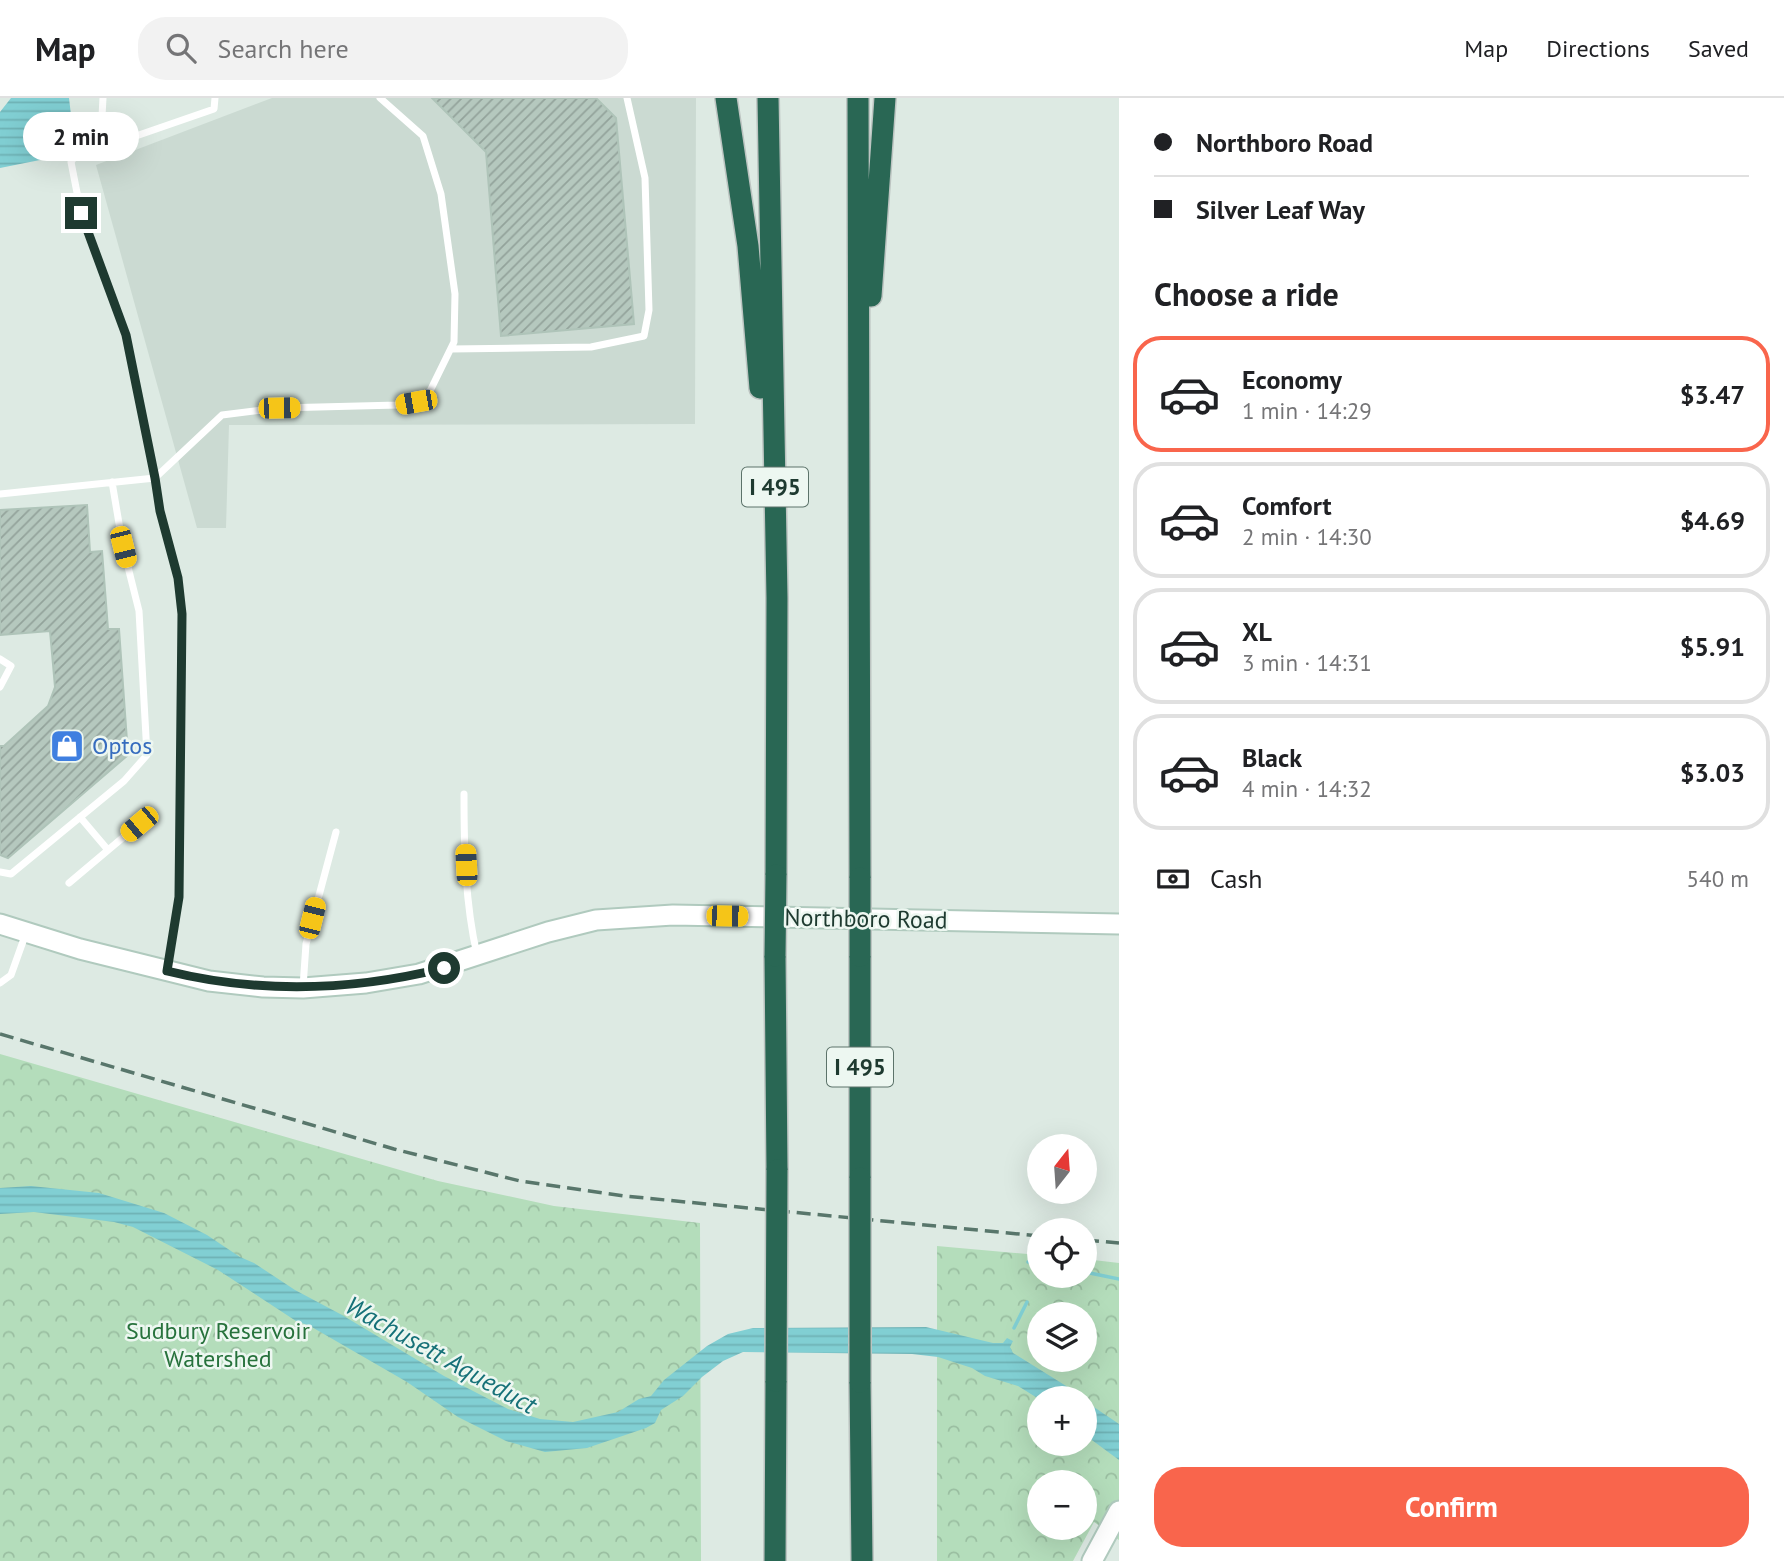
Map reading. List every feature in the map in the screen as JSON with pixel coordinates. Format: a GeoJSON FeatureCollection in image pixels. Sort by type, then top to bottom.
{"type":"FeatureCollection","features":[{"type":"Feature","properties":{"kind":"highway"},"geometry":{"type":"LineString","coordinates":[[726,98],[752,284],[777,598]]}},
{"type":"Feature","properties":{"kind":"highway","name":"I 495"},"geometry":{"type":"LineString","coordinates":[[768,98],[777,598],[775,1561]]}},
{"type":"Feature","properties":{"kind":"highway","name":"I 495"},"geometry":{"type":"LineString","coordinates":[[858,98],[862,1561]]}},
{"type":"Feature","properties":{"kind":"highway"},"geometry":{"type":"LineString","coordinates":[[859,472],[885,98]]}},
{"type":"Feature","properties":{"kind":"main road","name":"Northboro Road"},"geometry":{"type":"LineString","coordinates":[[0,924],[80,949],[167,971],[236,985],[303,988],[393,979],[444,968],[580,923],[653,915],[1119,924]]}},
{"type":"Feature","properties":{"kind":"main road"},"geometry":{"type":"LineString","coordinates":[[1092,1561],[1119,1511]]}},
{"type":"Feature","properties":{"kind":"lane"},"geometry":{"type":"LineString","coordinates":[[103,98],[102,116],[71,162],[81,213],[126,335],[160,511],[178,578],[182,614],[179,897],[167,971]]}},
{"type":"Feature","properties":{"kind":"lane"},"geometry":{"type":"LineString","coordinates":[[102,116],[135,135],[214,109],[215,98]]}},
{"type":"Feature","properties":{"kind":"lane"},"geometry":{"type":"LineString","coordinates":[[0,494],[155,478],[222,415],[279,408],[398,405],[416,402],[430,391],[454,342],[455,293],[441,194],[423,136],[380,98]]}},
{"type":"Feature","properties":{"kind":"lane"},"geometry":{"type":"LineString","coordinates":[[451,349],[592,347],[645,336],[649,310],[645,178],[627,98]]}},
{"type":"Feature","properties":{"kind":"lane"},"geometry":{"type":"LineString","coordinates":[[0,872],[11,874],[124,780],[147,755],[139,611],[123,547],[112,482]]}},
{"type":"Feature","properties":{"kind":"lane"},"geometry":{"type":"LineString","coordinates":[[0,659],[11,666],[0,687]]}},
{"type":"Feature","properties":{"kind":"lane"},"geometry":{"type":"LineString","coordinates":[[464,794],[467,888],[477,956]]}},
{"type":"Feature","properties":{"kind":"lane"},"geometry":{"type":"LineString","coordinates":[[80,817],[108,850]]}},
{"type":"Feature","properties":{"kind":"lane"},"geometry":{"type":"LineString","coordinates":[[69,883],[139,824]]}},
{"type":"Feature","properties":{"kind":"lane"},"geometry":{"type":"LineString","coordinates":[[303,988],[309,931],[336,832]]}},
{"type":"Feature","properties":{"kind":"lane"},"geometry":{"type":"LineString","coordinates":[[0,983],[10,975],[26,933]]}},
{"type":"Feature","properties":{"kind":"shaded area"},"geometry":{"type":"Polygon","coordinates":[[[272,98],[696,98],[695,424],[229,425],[226,528],[197,528],[96,165],[272,98]]]}},
{"type":"Feature","properties":{"kind":"green space","name":"Sudbury Reservoir Watershed"},"geometry":{"type":"Polygon","coordinates":[[[0,1054],[438,1181],[554,1206],[700,1223],[701,1561],[0,1561],[0,1054]]]}},
{"type":"Feature","properties":{"kind":"green space"},"geometry":{"type":"Polygon","coordinates":[[[937,1246],[1027,1254],[1027,1288],[1097,1288],[1097,1260],[1119,1263],[1119,1540],[1097,1524],[1097,1470],[1027,1470],[1027,1540],[1084,1540],[1073,1561],[937,1561],[937,1246]]]}},
{"type":"Feature","properties":{"kind":"water"},"geometry":{"type":"Polygon","coordinates":[[[11,98],[69,98],[71,115],[47,130],[50,158],[0,168],[0,112],[11,98]]]}},
{"type":"Feature","properties":{"kind":"water"},"geometry":{"type":"Polygon","coordinates":[[[31,1186],[99,1193],[164,1213],[207,1235],[295,1290],[444,1376],[508,1409],[540,1419],[573,1422],[618,1412],[639,1399],[651,1396],[664,1380],[707,1346],[728,1334],[753,1328],[926,1327],[993,1343],[1003,1343],[1007,1338],[1013,1341],[1010,1347],[1013,1353],[1027,1362],[1027,1372],[1044,1372],[1066,1386],[1027,1386],[1027,1392],[985,1376],[972,1368],[938,1357],[912,1354],[743,1352],[723,1361],[702,1377],[683,1396],[661,1410],[655,1423],[646,1428],[587,1448],[545,1452],[506,1441],[458,1417],[407,1382],[310,1326],[296,1321],[218,1270],[133,1227],[34,1212],[0,1214],[0,1188],[31,1186]]]}},
{"type":"Feature","properties":{"kind":"water"},"geometry":{"type":"Polygon","coordinates":[[[1097,1409],[1119,1424],[1119,1460],[1097,1444],[1097,1409]]]}},
{"type":"Feature","properties":{"kind":"building"},"geometry":{"type":"Polygon","coordinates":[[[432,98],[596,98],[616,118],[634,324],[501,336],[486,152],[432,98]]]}},
{"type":"Feature","properties":{"kind":"building"},"geometry":{"type":"Polygon","coordinates":[[[87,505],[90,552],[102,551],[108,629],[119,629],[128,755],[8,858],[0,855],[0,746],[4,746],[48,706],[55,687],[50,631],[0,635],[0,510],[87,505]]]}},
{"type":"Feature","properties":{"kind":"waterway"},"geometry":{"type":"LineString","coordinates":[[1097,1274],[1119,1279]]}},
{"type":"Feature","properties":{"kind":"waterway"},"geometry":{"type":"LineString","coordinates":[[1014,1328],[1027,1302]]}},
{"type":"Feature","properties":{"kind":"railway"},"geometry":{"type":"LineString","coordinates":[[0,1034],[394,1149],[520,1181],[624,1196],[1027,1235]]}},
{"type":"Feature","properties":{"kind":"railway"},"geometry":{"type":"LineString","coordinates":[[1097,1241],[1119,1243]]}},
{"type":"Feature","properties":{"kind":"place","name":"Optos"},"geometry":{"type":"Point","coordinates":[67,746]}},
{"type":"Feature","properties":{"kind":"route"},"geometry":{"type":"LineString","coordinates":[[81,213],[126,335],[160,511],[178,578],[182,614],[179,897],[167,971],[236,985],[316,988],[393,979],[444,968]]}},
{"type":"Feature","properties":{"kind":"water label","name":"Wachusett Aqueduct"},"geometry":{"type":"Point","coordinates":[441,1355]}}]}
